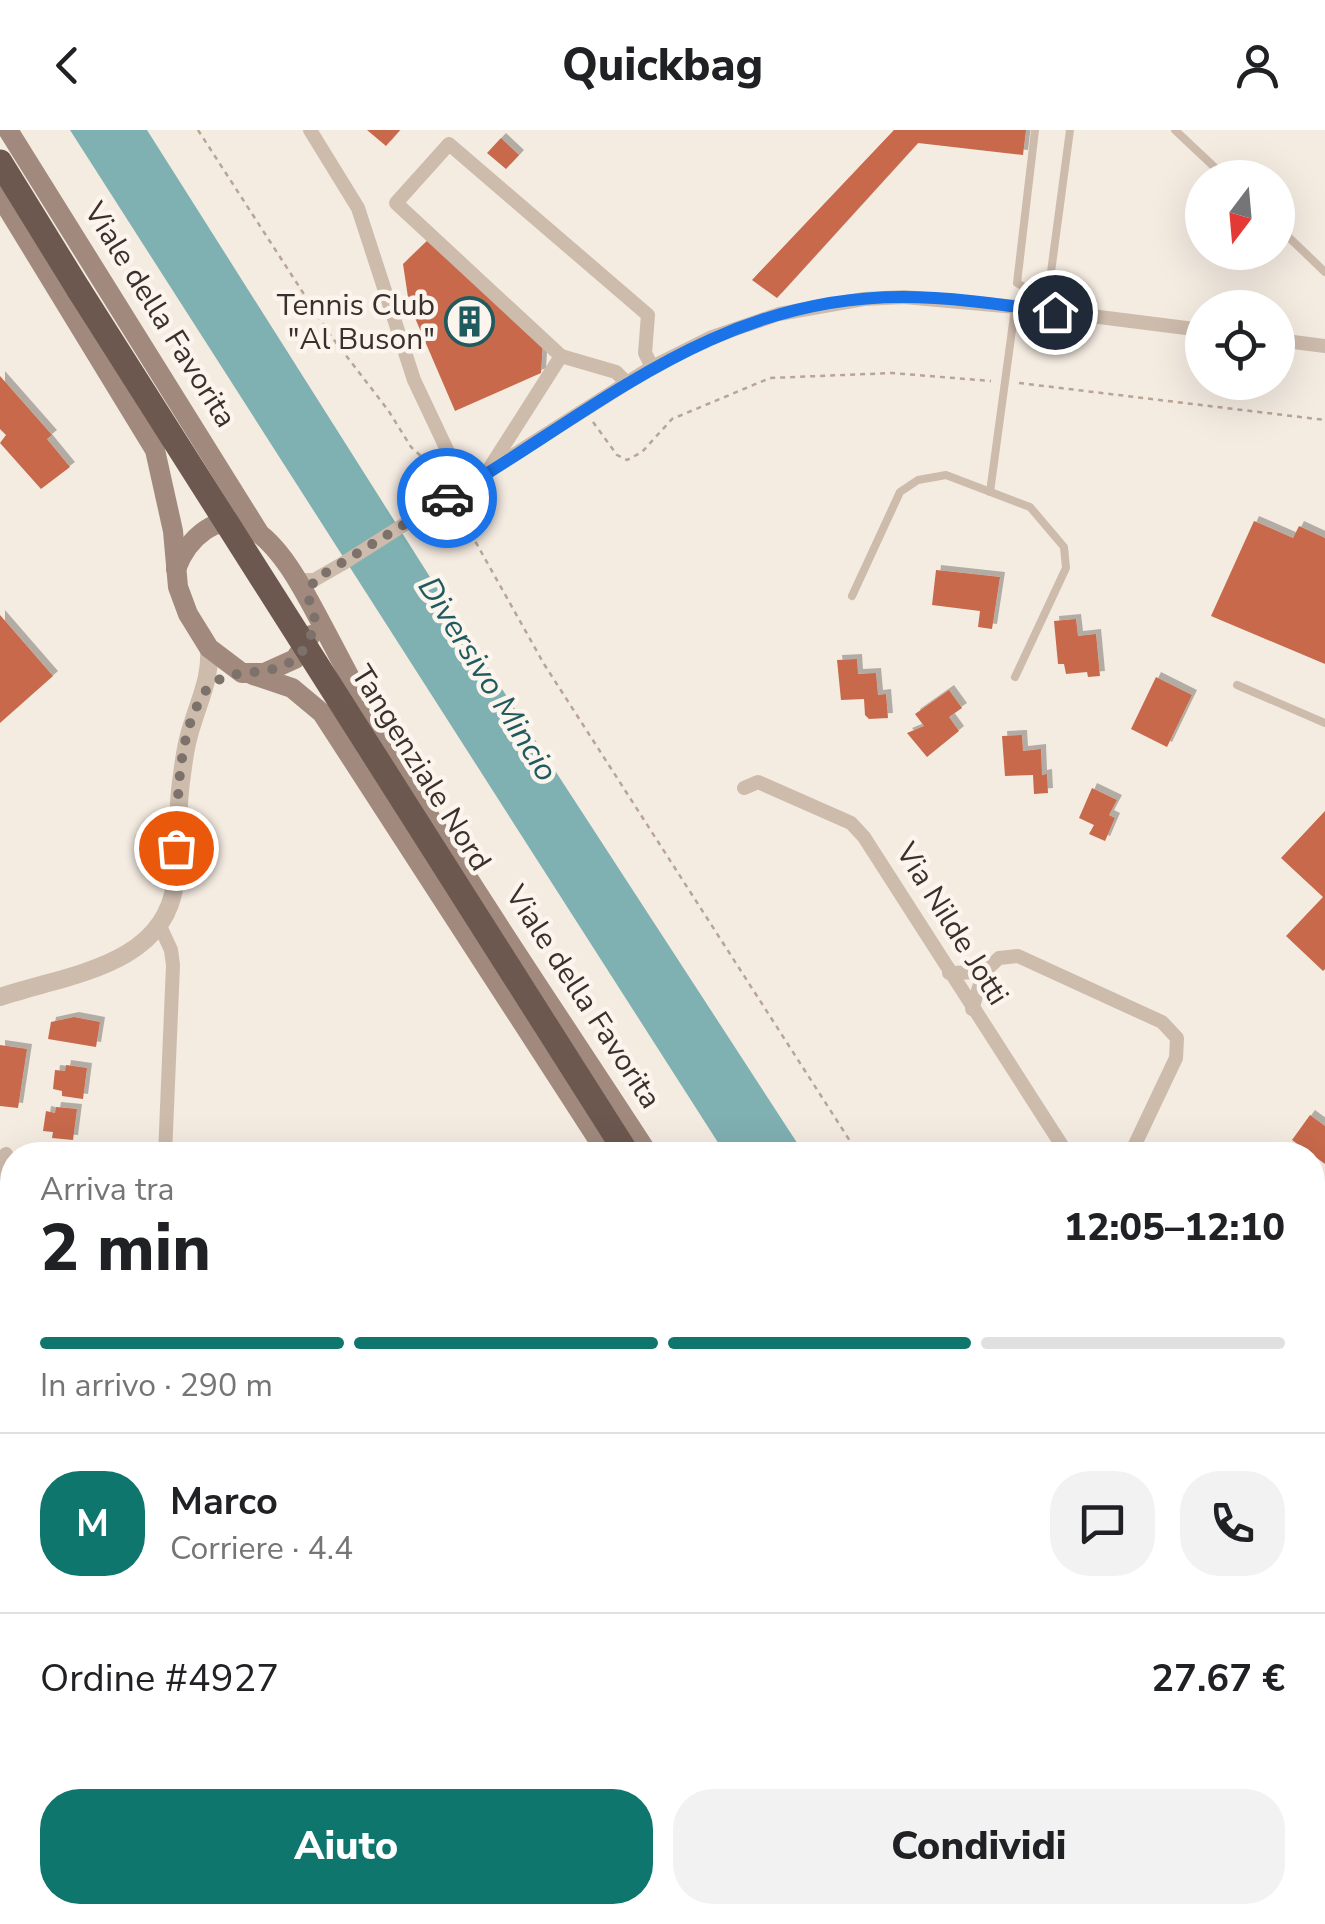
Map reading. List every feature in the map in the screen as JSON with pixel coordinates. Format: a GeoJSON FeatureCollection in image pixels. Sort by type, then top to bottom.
{"type":"FeatureCollection","features":[{"type":"Feature","properties":{"kind":"highway","name":"Tangenziale Nord"},"geometry":{"type":"LineString","coordinates":[[0,162],[620,1142]]}},
{"type":"Feature","properties":{"kind":"main road","name":"Viale della Favorita"},"geometry":{"type":"LineString","coordinates":[[8,130],[259,533]]}},
{"type":"Feature","properties":{"kind":"main road"},"geometry":{"type":"LineString","coordinates":[[0,196],[155,450],[173,531],[183,604],[209,648],[246,673],[292,688],[322,713],[600,1142]]}},
{"type":"Feature","properties":{"kind":"main road"},"geometry":{"type":"LineString","coordinates":[[176,569],[189,544],[209,527],[234,522],[259,533],[309,593],[310,639],[295,659],[276,669],[246,673]]}},
{"type":"Feature","properties":{"kind":"main road","name":"Viale della Favorita"},"geometry":{"type":"LineString","coordinates":[[309,593],[404,776],[641,1142]]}},
{"type":"Feature","properties":{"kind":"street"},"geometry":{"type":"LineString","coordinates":[[310,130],[358,208],[414,380],[468,486]]}},
{"type":"Feature","properties":{"kind":"street"},"geometry":{"type":"LineString","coordinates":[[627,383],[616,372],[562,356],[396,203],[449,144],[648,316],[645,353],[652,367]]}},
{"type":"Feature","properties":{"kind":"street"},"geometry":{"type":"LineString","coordinates":[[309,593],[342,564],[652,367],[712,337],[779,314],[904,297],[1185,328]]}},
{"type":"Feature","properties":{"kind":"street"},"geometry":{"type":"LineString","coordinates":[[1295,342],[1325,346]]}},
{"type":"Feature","properties":{"kind":"street"},"geometry":{"type":"LineString","coordinates":[[484,476],[562,356]]}},
{"type":"Feature","properties":{"kind":"street"},"geometry":{"type":"LineString","coordinates":[[0,997],[117,959],[147,940],[160,924],[175,884],[180,786],[188,738],[210,669],[209,648]]}},
{"type":"Feature","properties":{"kind":"street"},"geometry":{"type":"LineString","coordinates":[[204,692],[225,677],[246,673]]}},
{"type":"Feature","properties":{"kind":"street","name":"Via Nilde Jotti"},"geometry":{"type":"LineString","coordinates":[[744,788],[758,782],[852,823],[1059,1142]]}},
{"type":"Feature","properties":{"kind":"street"},"geometry":{"type":"LineString","coordinates":[[160,924],[173,964],[166,1142]]}},
{"type":"Feature","properties":{"kind":"street"},"geometry":{"type":"LineString","coordinates":[[972,1009],[984,972],[999,958],[1018,956],[1162,1022],[1178,1038],[1176,1058],[1136,1142]]}},
{"type":"Feature","properties":{"kind":"street"},"geometry":{"type":"LineString","coordinates":[[950,973],[984,972]]}},
{"type":"Feature","properties":{"kind":"lane"},"geometry":{"type":"LineString","coordinates":[[1035,130],[1018,283],[1029,290],[1049,287],[1070,130]]}},
{"type":"Feature","properties":{"kind":"lane"},"geometry":{"type":"LineString","coordinates":[[1175,130],[1207,160]]}},
{"type":"Feature","properties":{"kind":"lane"},"geometry":{"type":"LineString","coordinates":[[1295,243],[1325,272]]}},
{"type":"Feature","properties":{"kind":"lane"},"geometry":{"type":"LineString","coordinates":[[990,492],[1005,382],[1021,307],[1029,290]]}},
{"type":"Feature","properties":{"kind":"lane"},"geometry":{"type":"LineString","coordinates":[[852,596],[900,492],[918,480],[946,475],[1030,508],[1064,547],[1066,568],[1015,678]]}},
{"type":"Feature","properties":{"kind":"lane"},"geometry":{"type":"LineString","coordinates":[[1237,685],[1325,723]]}},
{"type":"Feature","properties":{"kind":"path"},"geometry":{"type":"LineString","coordinates":[[198,130],[331,336],[411,447],[422,457],[438,458],[448,452]]}},
{"type":"Feature","properties":{"kind":"path"},"geometry":{"type":"LineString","coordinates":[[584,410],[617,455],[626,460],[642,452],[672,419],[770,378],[892,373],[1079,388],[1325,420]]}},
{"type":"Feature","properties":{"kind":"path"},"geometry":{"type":"LineString","coordinates":[[450,496],[544,664],[851,1142]]}},
{"type":"Feature","properties":{"kind":"water","name":"Diversivo Mincio"},"geometry":{"type":"Polygon","coordinates":[[[70,130],[147,130],[461,626],[797,1142],[718,1142],[70,130]]]}},
{"type":"Feature","properties":{"kind":"building"},"geometry":{"type":"Polygon","coordinates":[[[367,130],[400,130],[386,146],[367,130]]]}},
{"type":"Feature","properties":{"kind":"building"},"geometry":{"type":"Polygon","coordinates":[[[894,130],[1026,130],[1023,155],[918,143],[777,298],[752,280],[894,130]]]}},
{"type":"Feature","properties":{"kind":"building"},"geometry":{"type":"Polygon","coordinates":[[[501,138],[519,155],[506,169],[487,153],[501,138]]]}},
{"type":"Feature","properties":{"kind":"building","name":"Tennis Club \"Al Buson\""},"geometry":{"type":"Polygon","coordinates":[[[430,238],[543,340],[541,373],[455,411],[409,304],[403,264],[430,238]]]}},
{"type":"Feature","properties":{"kind":"building"},"geometry":{"type":"Polygon","coordinates":[[[0,376],[52,435],[47,439],[70,467],[41,489],[0,443],[6,435],[0,429],[0,376]]]}},
{"type":"Feature","properties":{"kind":"building"},"geometry":{"type":"Polygon","coordinates":[[[1254,521],[1293,538],[1299,526],[1325,538],[1325,664],[1211,616],[1254,521]]]}},
{"type":"Feature","properties":{"kind":"building"},"geometry":{"type":"Polygon","coordinates":[[[936,570],[1000,577],[992,629],[978,627],[980,611],[932,605],[936,570]]]}},
{"type":"Feature","properties":{"kind":"building"},"geometry":{"type":"Polygon","coordinates":[[[0,615],[53,676],[0,723],[0,615]]]}},
{"type":"Feature","properties":{"kind":"building"},"geometry":{"type":"Polygon","coordinates":[[[1076,619],[1078,636],[1096,634],[1100,676],[1088,677],[1087,672],[1066,674],[1064,664],[1058,664],[1054,621],[1076,619]]]}},
{"type":"Feature","properties":{"kind":"building"},"geometry":{"type":"Polygon","coordinates":[[[857,659],[858,674],[876,673],[878,695],[886,694],[888,718],[869,719],[864,699],[841,700],[837,660],[857,659]]]}},
{"type":"Feature","properties":{"kind":"building"},"geometry":{"type":"Polygon","coordinates":[[[1156,677],[1192,695],[1167,747],[1131,729],[1156,677]]]}},
{"type":"Feature","properties":{"kind":"building"},"geometry":{"type":"Polygon","coordinates":[[[949,690],[962,708],[949,717],[959,731],[927,757],[907,733],[924,726],[915,714],[949,690]]]}},
{"type":"Feature","properties":{"kind":"building"},"geometry":{"type":"Polygon","coordinates":[[[1022,735],[1023,751],[1041,749],[1042,775],[1047,774],[1048,793],[1034,794],[1033,775],[1005,776],[1002,736],[1022,735]]]}},
{"type":"Feature","properties":{"kind":"building"},"geometry":{"type":"Polygon","coordinates":[[[1092,788],[1117,800],[1109,815],[1115,818],[1105,841],[1089,834],[1094,825],[1079,818],[1092,788]]]}},
{"type":"Feature","properties":{"kind":"building"},"geometry":{"type":"Polygon","coordinates":[[[1325,811],[1323,971],[1286,936],[1323,897],[1281,858],[1325,811]]]}},
{"type":"Feature","properties":{"kind":"building"},"geometry":{"type":"Polygon","coordinates":[[[74,1017],[100,1022],[96,1047],[48,1039],[51,1022],[74,1017]]]}},
{"type":"Feature","properties":{"kind":"building"},"geometry":{"type":"Polygon","coordinates":[[[0,1045],[27,1049],[18,1108],[0,1106],[0,1045]]]}},
{"type":"Feature","properties":{"kind":"building"},"geometry":{"type":"Polygon","coordinates":[[[66,1065],[87,1068],[83,1099],[62,1096],[62,1091],[53,1089],[55,1070],[65,1071],[66,1065]]]}},
{"type":"Feature","properties":{"kind":"building"},"geometry":{"type":"Polygon","coordinates":[[[56,1107],[77,1109],[73,1140],[52,1138],[53,1132],[43,1131],[46,1111],[55,1113],[56,1107]]]}},
{"type":"Feature","properties":{"kind":"building"},"geometry":{"type":"Polygon","coordinates":[[[1310,1115],[1325,1126],[1325,1142],[1292,1140],[1310,1115]]]}},
{"type":"Feature","properties":{"kind":"way so far"},"geometry":{"type":"LineString","coordinates":[[176,848],[185,754],[204,692],[225,677],[242,672],[264,673],[295,659],[313,630],[315,612],[308,598],[314,580],[447,498]]}},
{"type":"Feature","properties":{"kind":"place","name":"Tennis Club \"Al Buson\""},"geometry":{"type":"Point","coordinates":[470,322]}},
{"type":"Feature","properties":{"kind":"route"},"geometry":{"type":"LineString","coordinates":[[447,498],[652,367],[712,337],[779,314],[904,297],[1055,312]]}}]}
